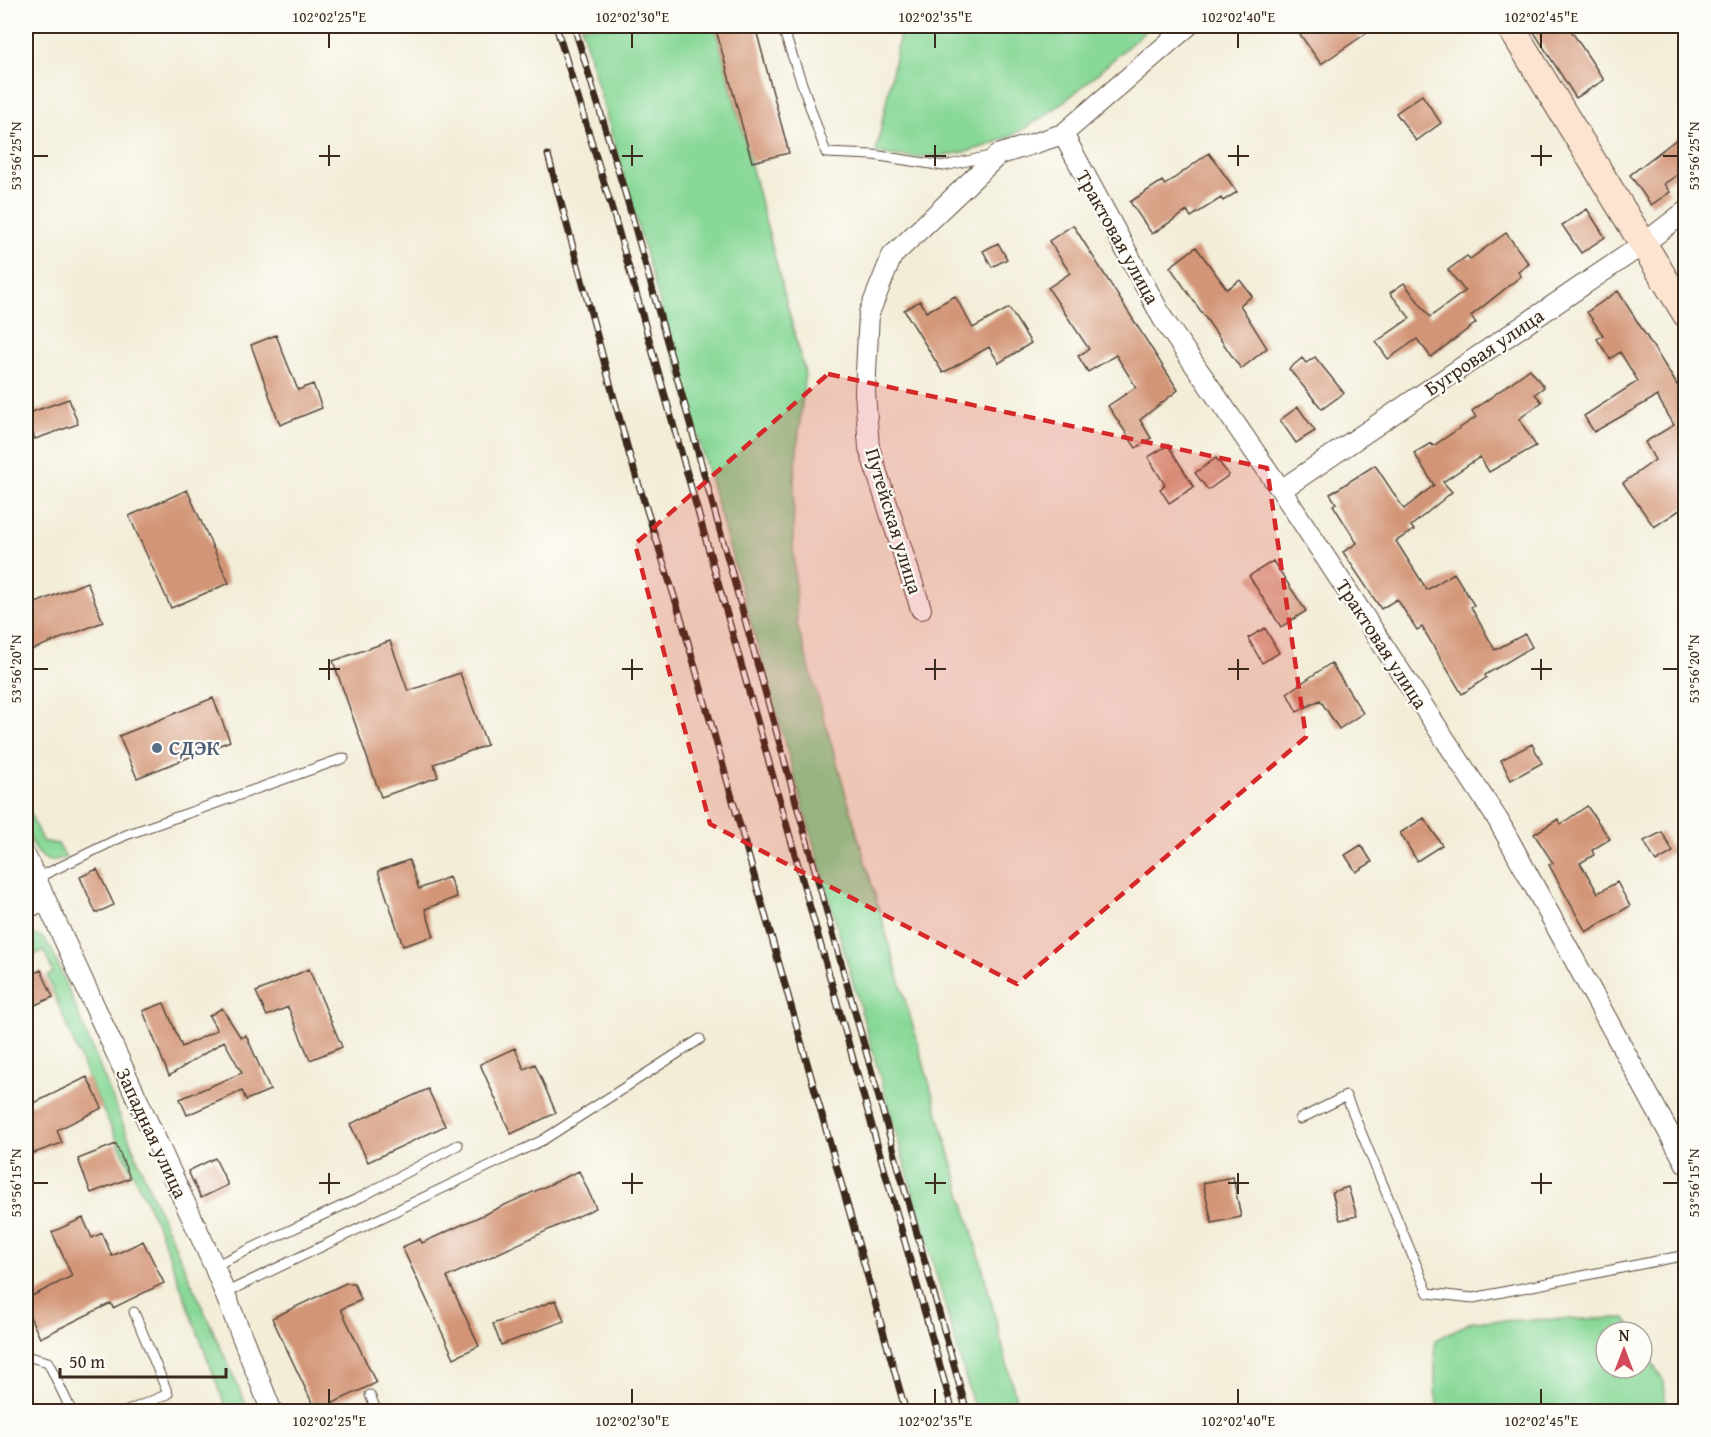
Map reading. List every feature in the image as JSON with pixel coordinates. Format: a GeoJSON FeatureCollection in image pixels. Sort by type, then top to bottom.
{"type":"FeatureCollection","features":[{"type":"Feature","properties":{"kind":"street"},"geometry":{"type":"LineString","coordinates":[[1062,134],[1188,26]]}},
{"type":"Feature","properties":{"kind":"street"},"geometry":{"type":"LineString","coordinates":[[1510,26],[1686,314]]}},
{"type":"Feature","properties":{"kind":"street","name":"Путейская улица"},"geometry":{"type":"LineString","coordinates":[[921,609],[869,447],[865,392],[869,313],[892,256],[998,155],[1062,134]]}},
{"type":"Feature","properties":{"kind":"street","name":"Трактовая улица"},"geometry":{"type":"LineString","coordinates":[[1062,134],[1163,319],[1281,490],[1498,820],[1686,1164]]}},
{"type":"Feature","properties":{"kind":"street","name":"Бугровая улица"},"geometry":{"type":"LineString","coordinates":[[1281,490],[1642,245],[1686,210]]}},
{"type":"Feature","properties":{"kind":"street","name":"Западная улица"},"geometry":{"type":"LineString","coordinates":[[26,857],[35,879],[34,904],[214,1266],[272,1412]]}},
{"type":"Feature","properties":{"kind":"lane"},"geometry":{"type":"LineString","coordinates":[[782,26],[826,153],[873,155],[944,166],[998,155]]}},
{"type":"Feature","properties":{"kind":"lane"},"geometry":{"type":"LineString","coordinates":[[35,879],[126,835],[344,758]]}},
{"type":"Feature","properties":{"kind":"lane"},"geometry":{"type":"LineString","coordinates":[[225,1293],[543,1140],[700,1039]]}},
{"type":"Feature","properties":{"kind":"lane"},"geometry":{"type":"LineString","coordinates":[[1300,1119],[1346,1096],[1428,1293],[1473,1298],[1686,1255]]}},
{"type":"Feature","properties":{"kind":"lane"},"geometry":{"type":"LineString","coordinates":[[214,1266],[361,1197],[458,1145]]}},
{"type":"Feature","properties":{"kind":"lane"},"geometry":{"type":"LineString","coordinates":[[125,1412],[168,1394],[134,1312]]}},
{"type":"Feature","properties":{"kind":"lane"},"geometry":{"type":"LineString","coordinates":[[26,1356],[48,1362],[72,1412]]}},
{"type":"Feature","properties":{"kind":"lane"},"geometry":{"type":"LineString","coordinates":[[370,1395],[377,1412]]}},
{"type":"Feature","properties":{"kind":"highlighted area"},"geometry":{"type":"Polygon","coordinates":[[[828,374],[1267,468],[1306,737],[1017,984],[710,824],[635,544],[828,374]]]}},
{"type":"Feature","properties":{"kind":"green space"},"geometry":{"type":"Polygon","coordinates":[[[581,26],[715,26],[805,374],[794,480],[793,540],[797,625],[982,1266],[1019,1411],[975,1411],[581,26]]]}},
{"type":"Feature","properties":{"kind":"green space"},"geometry":{"type":"Polygon","coordinates":[[[913,26],[1151,26],[1059,106],[1028,126],[996,142],[961,153],[921,157],[876,153],[901,28],[913,26]]]}},
{"type":"Feature","properties":{"kind":"green space"},"geometry":{"type":"Polygon","coordinates":[[[26,803],[42,841],[58,844],[66,858],[49,861],[36,851],[27,828],[26,803]]]}},
{"type":"Feature","properties":{"kind":"green space"},"geometry":{"type":"Polygon","coordinates":[[[26,934],[42,937],[52,950],[152,1195],[249,1411],[227,1411],[160,1231],[87,1076],[47,976],[53,973],[44,950],[26,959],[26,934]]]}},
{"type":"Feature","properties":{"kind":"green space"},"geometry":{"type":"Polygon","coordinates":[[[1626,1318],[1627,1320],[1594,1320],[1594,1380],[1654,1380],[1654,1365],[1664,1382],[1666,1411],[1440,1411],[1435,1393],[1435,1340],[1473,1321],[1626,1318]]]}},
{"type":"Feature","properties":{"kind":"building"},"geometry":{"type":"Polygon","coordinates":[[[715,26],[755,26],[789,153],[752,162],[715,26]]]}},
{"type":"Feature","properties":{"kind":"building"},"geometry":{"type":"Polygon","coordinates":[[[1294,26],[1377,26],[1321,64],[1294,26]]]}},
{"type":"Feature","properties":{"kind":"building"},"geometry":{"type":"Polygon","coordinates":[[[1530,26],[1568,26],[1604,80],[1576,98],[1530,26]]]}},
{"type":"Feature","properties":{"kind":"building"},"geometry":{"type":"Polygon","coordinates":[[[1422,95],[1441,123],[1416,141],[1396,113],[1422,95]]]}},
{"type":"Feature","properties":{"kind":"building"},"geometry":{"type":"Polygon","coordinates":[[[1686,132],[1686,169],[1664,184],[1670,192],[1651,205],[1630,175],[1686,132]]]}},
{"type":"Feature","properties":{"kind":"building"},"geometry":{"type":"Polygon","coordinates":[[[1209,153],[1237,192],[1223,201],[1221,198],[1191,217],[1187,211],[1152,234],[1130,202],[1162,181],[1165,185],[1209,153]]]}},
{"type":"Feature","properties":{"kind":"building"},"geometry":{"type":"Polygon","coordinates":[[[1587,209],[1605,237],[1581,253],[1562,225],[1587,209]]]}},
{"type":"Feature","properties":{"kind":"building"},"geometry":{"type":"Polygon","coordinates":[[[1073,225],[1178,390],[1140,420],[1151,438],[1136,448],[1108,406],[1136,387],[1116,355],[1088,372],[1078,356],[1089,349],[1048,288],[1070,273],[1049,241],[1073,225]]]}},
{"type":"Feature","properties":{"kind":"building"},"geometry":{"type":"Polygon","coordinates":[[[1506,233],[1529,264],[1518,272],[1521,276],[1471,316],[1476,323],[1431,357],[1417,339],[1388,359],[1376,342],[1410,318],[1390,293],[1404,283],[1430,317],[1465,291],[1448,270],[1467,256],[1470,259],[1506,233]]]}},
{"type":"Feature","properties":{"kind":"building"},"geometry":{"type":"Polygon","coordinates":[[[998,243],[1007,259],[992,267],[983,251],[998,243]]]}},
{"type":"Feature","properties":{"kind":"building"},"geometry":{"type":"Polygon","coordinates":[[[1196,247],[1227,289],[1240,280],[1252,296],[1240,305],[1267,348],[1241,369],[1170,267],[1196,247]]]}},
{"type":"Feature","properties":{"kind":"building"},"geometry":{"type":"Polygon","coordinates":[[[1618,291],[1686,399],[1686,506],[1654,527],[1623,483],[1655,460],[1645,442],[1674,425],[1657,396],[1594,432],[1584,416],[1638,381],[1620,352],[1610,359],[1597,339],[1603,335],[1587,312],[1618,291]]]}},
{"type":"Feature","properties":{"kind":"building"},"geometry":{"type":"Polygon","coordinates":[[[955,296],[973,328],[1009,308],[1031,343],[999,363],[989,347],[943,373],[904,310],[920,301],[926,312],[955,296]]]}},
{"type":"Feature","properties":{"kind":"building"},"geometry":{"type":"Polygon","coordinates":[[[276,335],[298,390],[313,384],[322,408],[280,425],[251,345],[276,335]]]}},
{"type":"Feature","properties":{"kind":"building"},"geometry":{"type":"Polygon","coordinates":[[[1315,357],[1344,393],[1322,409],[1289,369],[1302,358],[1306,363],[1315,357]]]}},
{"type":"Feature","properties":{"kind":"building"},"geometry":{"type":"Polygon","coordinates":[[[1530,369],[1544,387],[1535,394],[1542,402],[1519,419],[1536,446],[1489,472],[1480,457],[1443,482],[1452,492],[1411,526],[1414,530],[1396,541],[1427,590],[1454,573],[1474,605],[1471,607],[1495,650],[1525,634],[1532,647],[1485,675],[1486,678],[1462,694],[1422,627],[1417,630],[1397,599],[1381,609],[1343,552],[1357,543],[1333,505],[1336,503],[1330,494],[1375,465],[1404,509],[1434,485],[1414,453],[1431,443],[1433,446],[1476,417],[1472,411],[1530,369]]]}},
{"type":"Feature","properties":{"kind":"building"},"geometry":{"type":"Polygon","coordinates":[[[69,399],[78,424],[35,439],[26,414],[69,399]]]}},
{"type":"Feature","properties":{"kind":"building"},"geometry":{"type":"Polygon","coordinates":[[[1298,407],[1315,431],[1296,443],[1280,420],[1298,407]]]}},
{"type":"Feature","properties":{"kind":"building"},"geometry":{"type":"Polygon","coordinates":[[[1168,445],[1194,487],[1169,503],[1160,489],[1165,485],[1148,457],[1168,445]]]}},
{"type":"Feature","properties":{"kind":"building"},"geometry":{"type":"Polygon","coordinates":[[[1216,458],[1229,475],[1208,490],[1195,473],[1216,458]]]}},
{"type":"Feature","properties":{"kind":"building"},"geometry":{"type":"Polygon","coordinates":[[[187,490],[229,583],[171,608],[129,516],[187,490]]]}},
{"type":"Feature","properties":{"kind":"building"},"geometry":{"type":"Polygon","coordinates":[[[1273,561],[1306,611],[1281,627],[1249,576],[1273,561]]]}},
{"type":"Feature","properties":{"kind":"building"},"geometry":{"type":"Polygon","coordinates":[[[87,582],[103,622],[26,652],[26,607],[87,582]]]}},
{"type":"Feature","properties":{"kind":"building"},"geometry":{"type":"Polygon","coordinates":[[[1265,628],[1279,653],[1262,663],[1248,638],[1265,628]]]}},
{"type":"Feature","properties":{"kind":"building"},"geometry":{"type":"Polygon","coordinates":[[[390,641],[408,691],[460,673],[487,745],[434,764],[438,777],[381,797],[333,661],[390,641]]]}},
{"type":"Feature","properties":{"kind":"building"},"geometry":{"type":"Polygon","coordinates":[[[1331,663],[1363,713],[1339,729],[1320,700],[1297,712],[1287,693],[1331,663]]]}},
{"type":"Feature","properties":{"kind":"building"},"geometry":{"type":"Polygon","coordinates":[[[213,698],[230,741],[137,778],[119,736],[213,698]]]}},
{"type":"Feature","properties":{"kind":"building"},"geometry":{"type":"Polygon","coordinates":[[[1532,744],[1542,763],[1511,780],[1501,760],[1532,744]]]}},
{"type":"Feature","properties":{"kind":"building"},"geometry":{"type":"Polygon","coordinates":[[[1587,806],[1610,839],[1592,850],[1594,855],[1580,863],[1598,893],[1617,882],[1630,906],[1586,932],[1549,865],[1553,863],[1534,834],[1558,819],[1561,824],[1587,806]]]}},
{"type":"Feature","properties":{"kind":"building"},"geometry":{"type":"Polygon","coordinates":[[[1424,818],[1442,845],[1417,861],[1400,833],[1424,818]]]}},
{"type":"Feature","properties":{"kind":"building"},"geometry":{"type":"Polygon","coordinates":[[[1662,832],[1673,852],[1656,862],[1644,841],[1662,832]]]}},
{"type":"Feature","properties":{"kind":"building"},"geometry":{"type":"Polygon","coordinates":[[[1361,845],[1372,862],[1356,872],[1345,855],[1361,845]]]}},
{"type":"Feature","properties":{"kind":"building"},"geometry":{"type":"Polygon","coordinates":[[[409,860],[419,889],[449,877],[457,897],[425,909],[434,936],[403,946],[378,871],[409,860]]]}},
{"type":"Feature","properties":{"kind":"building"},"geometry":{"type":"Polygon","coordinates":[[[97,869],[114,905],[96,913],[80,877],[97,869]]]}},
{"type":"Feature","properties":{"kind":"building"},"geometry":{"type":"Polygon","coordinates":[[[309,969],[342,1047],[310,1060],[288,1007],[267,1016],[256,992],[309,969]]]}},
{"type":"Feature","properties":{"kind":"building"},"geometry":{"type":"Polygon","coordinates":[[[41,970],[53,997],[26,1009],[26,977],[41,970]]]}},
{"type":"Feature","properties":{"kind":"building"},"geometry":{"type":"Polygon","coordinates":[[[164,1003],[182,1047],[217,1030],[209,1016],[222,1008],[241,1038],[246,1035],[270,1090],[246,1100],[242,1091],[187,1115],[180,1099],[242,1073],[224,1041],[169,1076],[143,1011],[164,1003]]]}},
{"type":"Feature","properties":{"kind":"building"},"geometry":{"type":"Polygon","coordinates":[[[515,1048],[524,1069],[535,1064],[556,1113],[511,1134],[480,1064],[515,1048]]]}},
{"type":"Feature","properties":{"kind":"building"},"geometry":{"type":"Polygon","coordinates":[[[87,1077],[102,1108],[57,1130],[62,1143],[26,1156],[26,1107],[87,1077]]]}},
{"type":"Feature","properties":{"kind":"building"},"geometry":{"type":"Polygon","coordinates":[[[428,1089],[445,1126],[368,1162],[350,1124],[428,1089]]]}},
{"type":"Feature","properties":{"kind":"building"},"geometry":{"type":"Polygon","coordinates":[[[116,1144],[130,1178],[91,1193],[78,1159],[116,1144]]]}},
{"type":"Feature","properties":{"kind":"building"},"geometry":{"type":"Polygon","coordinates":[[[215,1158],[228,1185],[201,1198],[188,1171],[215,1158]]]}},
{"type":"Feature","properties":{"kind":"building"},"geometry":{"type":"Polygon","coordinates":[[[579,1171],[596,1208],[447,1277],[479,1346],[454,1358],[402,1247],[420,1239],[422,1243],[579,1171]]]}},
{"type":"Feature","properties":{"kind":"building"},"geometry":{"type":"Polygon","coordinates":[[[1233,1177],[1241,1217],[1212,1223],[1203,1183],[1233,1177]]]}},
{"type":"Feature","properties":{"kind":"building"},"geometry":{"type":"Polygon","coordinates":[[[1348,1187],[1357,1216],[1340,1220],[1332,1192],[1348,1187]]]}},
{"type":"Feature","properties":{"kind":"building"},"geometry":{"type":"Polygon","coordinates":[[[83,1218],[92,1238],[102,1233],[112,1256],[143,1241],[164,1283],[113,1308],[111,1303],[40,1338],[26,1308],[26,1299],[72,1276],[52,1232],[83,1218]]]}},
{"type":"Feature","properties":{"kind":"building"},"geometry":{"type":"Polygon","coordinates":[[[346,1283],[354,1283],[361,1300],[341,1309],[376,1383],[316,1411],[272,1318],[346,1283]]]}},
{"type":"Feature","properties":{"kind":"building"},"geometry":{"type":"Polygon","coordinates":[[[556,1300],[564,1321],[501,1345],[493,1324],[556,1300]]]}},
{"type":"Feature","properties":{"kind":"railway"},"geometry":{"type":"LineString","coordinates":[[556,26],[613,212],[953,1412]]}},
{"type":"Feature","properties":{"kind":"railway"},"geometry":{"type":"LineString","coordinates":[[574,26],[629,206],[967,1412]]}},
{"type":"Feature","properties":{"kind":"railway"},"geometry":{"type":"LineString","coordinates":[[548,155],[630,457],[682,621],[906,1412]]}},
{"type":"Feature","properties":{"kind":"place","name":"СДЭК"},"geometry":{"type":"Point","coordinates":[157,748]}}]}
